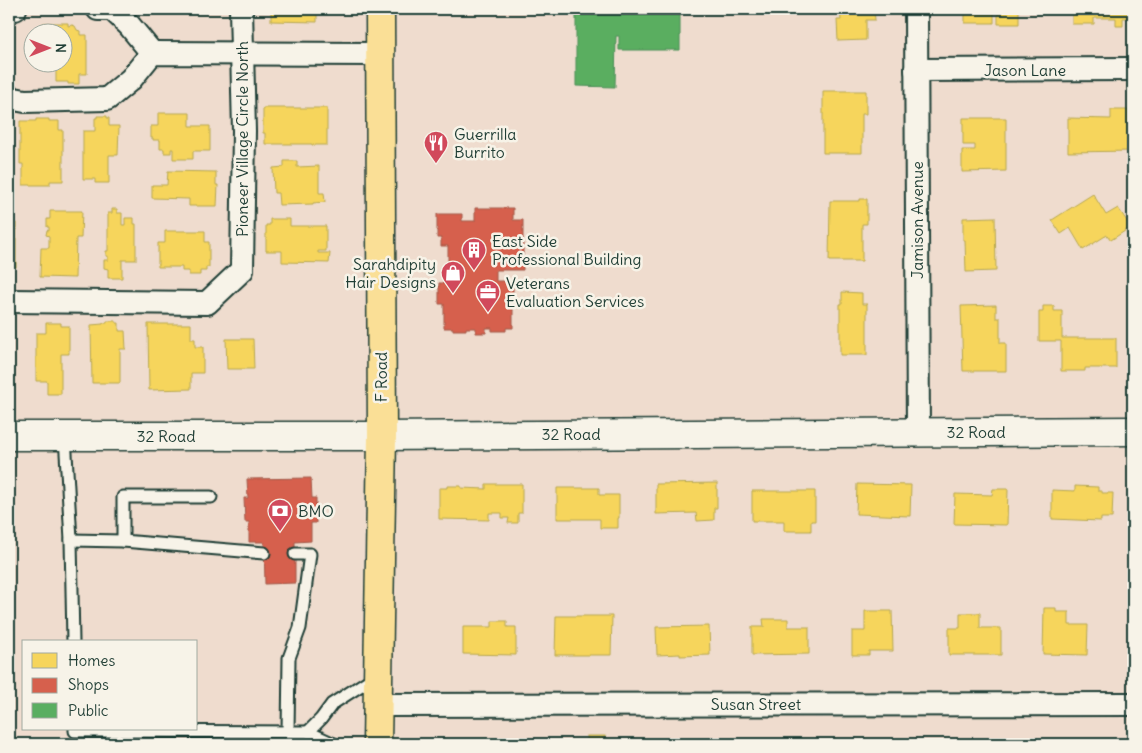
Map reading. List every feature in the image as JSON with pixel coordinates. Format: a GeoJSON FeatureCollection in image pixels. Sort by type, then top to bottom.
{"type":"FeatureCollection","features":[{"type":"Feature","properties":{"kind":"main road","name":"F Road"},"geometry":{"type":"LineString","coordinates":[[377,744],[382,436],[380,9]]}},
{"type":"Feature","properties":{"kind":"street"},"geometry":{"type":"LineString","coordinates":[[9,10],[15,9]]}},
{"type":"Feature","properties":{"kind":"street"},"geometry":{"type":"LineString","coordinates":[[98,9],[112,9],[129,25],[152,53],[380,54]]}},
{"type":"Feature","properties":{"kind":"street","name":"Pioneer Village Circle North"},"geometry":{"type":"LineString","coordinates":[[9,301],[207,303],[242,270],[244,131],[241,9]]}},
{"type":"Feature","properties":{"kind":"street","name":"Jamison Avenue"},"geometry":{"type":"LineString","coordinates":[[916,9],[918,432]]}},
{"type":"Feature","properties":{"kind":"street"},"geometry":{"type":"LineString","coordinates":[[9,98],[25,101],[107,99],[130,79],[152,53]]}},
{"type":"Feature","properties":{"kind":"street","name":"Jason Lane"},"geometry":{"type":"LineString","coordinates":[[916,70],[1133,69]]}},
{"type":"Feature","properties":{"kind":"street","name":"32 Road"},"geometry":{"type":"LineString","coordinates":[[9,436],[382,436],[1133,431]]}},
{"type":"Feature","properties":{"kind":"street","name":"Susan Street"},"geometry":{"type":"LineString","coordinates":[[378,705],[1133,704]]}},
{"type":"Feature","properties":{"kind":"lane"},"geometry":{"type":"LineString","coordinates":[[65,436],[71,540],[73,640]]}},
{"type":"Feature","properties":{"kind":"lane"},"geometry":{"type":"LineString","coordinates":[[123,541],[123,497],[212,497]]}},
{"type":"Feature","properties":{"kind":"lane"},"geometry":{"type":"LineString","coordinates":[[71,540],[123,541],[264,553]]}},
{"type":"Feature","properties":{"kind":"lane"},"geometry":{"type":"LineString","coordinates":[[288,732],[289,658],[300,628],[310,554],[294,554]]}},
{"type":"Feature","properties":{"kind":"lane"},"geometry":{"type":"LineString","coordinates":[[308,732],[332,704],[378,674]]}},
{"type":"Feature","properties":{"kind":"lane"},"geometry":{"type":"LineString","coordinates":[[75,730],[308,732],[334,744]]}},
{"type":"Feature","properties":{"kind":"building: Homes"},"geometry":{"type":"Polygon","coordinates":[[[271,9],[317,9],[317,22],[271,21],[271,9]]]}},
{"type":"Feature","properties":{"kind":"building: Homes"},"geometry":{"type":"Polygon","coordinates":[[[840,9],[874,9],[875,20],[866,20],[866,40],[838,41],[837,20],[841,20],[840,9]]]}},
{"type":"Feature","properties":{"kind":"building: Homes"},"geometry":{"type":"Polygon","coordinates":[[[965,9],[1019,9],[1019,24],[998,24],[998,12],[994,12],[994,23],[965,23],[965,9]]]}},
{"type":"Feature","properties":{"kind":"building: Homes"},"geometry":{"type":"Polygon","coordinates":[[[1072,9],[1132,9],[1132,18],[1123,18],[1123,26],[1116,26],[1116,18],[1094,18],[1094,24],[1072,24],[1072,9]]]}},
{"type":"Feature","properties":{"kind":"building: Homes"},"geometry":{"type":"Polygon","coordinates":[[[72,25],[80,31],[80,35],[87,35],[87,74],[79,74],[79,84],[56,82],[56,72],[72,72],[72,25]]]}},
{"type":"Feature","properties":{"kind":"building: Homes"},"geometry":{"type":"Polygon","coordinates":[[[823,91],[866,91],[866,114],[862,114],[862,153],[823,153],[823,91]]]}},
{"type":"Feature","properties":{"kind":"building: Homes"},"geometry":{"type":"Polygon","coordinates":[[[263,108],[327,108],[327,145],[265,144],[263,108]]]}},
{"type":"Feature","properties":{"kind":"building: Homes"},"geometry":{"type":"Polygon","coordinates":[[[1111,110],[1129,110],[1129,122],[1133,123],[1133,151],[1068,152],[1068,118],[1111,119],[1111,110]]]}},
{"type":"Feature","properties":{"kind":"building: Homes"},"geometry":{"type":"Polygon","coordinates":[[[158,113],[190,113],[190,126],[210,126],[210,151],[193,151],[193,159],[173,159],[173,149],[171,149],[171,153],[164,153],[164,149],[160,149],[160,140],[153,140],[151,138],[151,126],[158,126],[158,113]]]}},
{"type":"Feature","properties":{"kind":"building: Homes"},"geometry":{"type":"Polygon","coordinates":[[[97,116],[107,116],[109,118],[109,126],[119,126],[118,155],[109,155],[109,183],[95,183],[95,179],[83,179],[83,131],[95,131],[95,118],[97,116]]]}},
{"type":"Feature","properties":{"kind":"building: Homes"},"geometry":{"type":"Polygon","coordinates":[[[963,118],[1006,118],[1006,171],[962,172],[962,150],[975,150],[975,145],[963,145],[963,118]]]}},
{"type":"Feature","properties":{"kind":"building: Homes"},"geometry":{"type":"Polygon","coordinates":[[[36,119],[59,121],[59,130],[63,130],[63,181],[50,181],[50,185],[23,185],[23,164],[20,164],[20,121],[36,121],[36,119]]]}},
{"type":"Feature","properties":{"kind":"building: Homes"},"geometry":{"type":"Polygon","coordinates":[[[284,161],[297,161],[297,167],[319,166],[319,193],[324,193],[325,202],[279,205],[278,193],[274,193],[273,168],[284,167],[284,161]]]}},
{"type":"Feature","properties":{"kind":"building: Homes"},"geometry":{"type":"Polygon","coordinates":[[[168,171],[216,172],[216,185],[218,185],[217,206],[189,206],[189,199],[152,198],[152,185],[167,185],[168,171]]]}},
{"type":"Feature","properties":{"kind":"building: Homes"},"geometry":{"type":"Polygon","coordinates":[[[1093,194],[1106,215],[1118,208],[1131,227],[1111,240],[1107,235],[1083,250],[1070,228],[1061,234],[1052,220],[1093,194]]]}},
{"type":"Feature","properties":{"kind":"building: Homes"},"geometry":{"type":"Polygon","coordinates":[[[860,199],[867,199],[867,224],[862,224],[862,261],[829,261],[830,201],[860,201],[860,199]]]}},
{"type":"Feature","properties":{"kind":"building: Homes"},"geometry":{"type":"Polygon","coordinates":[[[112,209],[117,209],[117,213],[122,213],[122,225],[125,225],[125,218],[134,218],[134,224],[136,224],[136,260],[122,260],[122,278],[108,278],[108,269],[104,268],[104,260],[108,260],[106,251],[108,251],[108,213],[112,213],[112,209]]]}},
{"type":"Feature","properties":{"kind":"building: Homes"},"geometry":{"type":"Polygon","coordinates":[[[9,211],[11,211],[11,223],[16,223],[16,267],[9,267],[9,211]]]}},
{"type":"Feature","properties":{"kind":"building: Homes"},"geometry":{"type":"Polygon","coordinates":[[[50,211],[82,211],[81,238],[76,238],[75,278],[40,277],[41,248],[49,248],[49,236],[46,235],[47,230],[49,231],[47,219],[50,219],[50,211]]]}},
{"type":"Feature","properties":{"kind":"building: Homes"},"geometry":{"type":"Polygon","coordinates":[[[995,217],[996,271],[966,272],[963,218],[995,217]]]}},
{"type":"Feature","properties":{"kind":"building: Homes"},"geometry":{"type":"Polygon","coordinates":[[[270,219],[290,219],[290,226],[326,226],[326,251],[318,251],[318,253],[330,253],[329,263],[282,262],[282,251],[266,251],[266,225],[270,225],[270,219]]]}},
{"type":"Feature","properties":{"kind":"building: Homes"},"geometry":{"type":"Polygon","coordinates":[[[165,231],[205,231],[205,242],[209,242],[209,267],[206,267],[206,271],[200,271],[200,275],[189,275],[189,271],[182,271],[182,267],[158,267],[158,243],[165,243],[165,231]]]}},
{"type":"Feature","properties":{"kind":"building: Homes"},"geometry":{"type":"Polygon","coordinates":[[[842,292],[862,293],[862,304],[867,304],[867,355],[840,355],[840,304],[842,304],[842,292]]]}},
{"type":"Feature","properties":{"kind":"building: Homes"},"geometry":{"type":"Polygon","coordinates":[[[996,305],[996,318],[1000,318],[1000,343],[1006,343],[1006,371],[963,371],[961,306],[996,305]]]}},
{"type":"Feature","properties":{"kind":"building: Homes"},"geometry":{"type":"Polygon","coordinates":[[[1043,306],[1054,306],[1054,311],[1062,311],[1062,338],[1116,338],[1116,368],[1085,368],[1085,371],[1061,371],[1061,341],[1039,341],[1039,312],[1043,312],[1043,306]]]}},
{"type":"Feature","properties":{"kind":"building: Homes"},"geometry":{"type":"Polygon","coordinates":[[[107,321],[116,321],[116,323],[119,323],[119,331],[125,331],[126,349],[120,349],[120,383],[92,383],[91,325],[107,323],[107,321]]]}},
{"type":"Feature","properties":{"kind":"building: Homes"},"geometry":{"type":"Polygon","coordinates":[[[46,323],[61,323],[61,326],[69,326],[69,354],[61,354],[61,394],[47,394],[47,381],[36,381],[36,333],[46,333],[46,323]]]}},
{"type":"Feature","properties":{"kind":"building: Homes"},"geometry":{"type":"Polygon","coordinates":[[[148,324],[191,324],[191,339],[195,339],[195,347],[203,347],[203,373],[191,373],[191,389],[149,390],[148,324]]]}},
{"type":"Feature","properties":{"kind":"building: Homes"},"geometry":{"type":"Polygon","coordinates":[[[226,339],[253,339],[254,369],[227,369],[226,339]]]}},
{"type":"Feature","properties":{"kind":"building: Homes"},"geometry":{"type":"Polygon","coordinates":[[[717,483],[717,508],[714,508],[714,520],[697,521],[696,513],[656,514],[656,484],[717,483]]]}},
{"type":"Feature","properties":{"kind":"building: Homes"},"geometry":{"type":"Polygon","coordinates":[[[486,484],[522,484],[522,513],[518,513],[518,523],[508,523],[509,518],[502,518],[502,513],[489,513],[489,520],[439,519],[439,488],[461,486],[461,488],[486,489],[486,484]]]}},
{"type":"Feature","properties":{"kind":"building: Homes"},"geometry":{"type":"Polygon","coordinates":[[[857,484],[911,485],[910,516],[856,514],[857,484]]]}},
{"type":"Feature","properties":{"kind":"building: Homes"},"geometry":{"type":"Polygon","coordinates":[[[1075,486],[1098,487],[1098,491],[1102,491],[1102,493],[1113,493],[1112,518],[1101,518],[1101,521],[1052,519],[1052,490],[1075,491],[1075,486]]]}},
{"type":"Feature","properties":{"kind":"building: Homes"},"geometry":{"type":"Polygon","coordinates":[[[557,488],[599,488],[599,495],[619,495],[618,528],[600,528],[600,519],[557,519],[557,488]]]}},
{"type":"Feature","properties":{"kind":"building: Homes"},"geometry":{"type":"Polygon","coordinates":[[[993,489],[1008,489],[1007,525],[954,524],[955,494],[992,495],[993,489]]]}},
{"type":"Feature","properties":{"kind":"building: Homes"},"geometry":{"type":"Polygon","coordinates":[[[752,491],[815,491],[815,521],[811,521],[811,531],[784,531],[784,521],[752,521],[752,491]]]}},
{"type":"Feature","properties":{"kind":"building: Homes"},"geometry":{"type":"Polygon","coordinates":[[[1044,608],[1056,608],[1056,612],[1069,612],[1069,625],[1088,625],[1087,655],[1043,654],[1044,608]]]}},
{"type":"Feature","properties":{"kind":"building: Homes"},"geometry":{"type":"Polygon","coordinates":[[[865,611],[892,611],[893,651],[869,651],[869,655],[852,655],[852,631],[865,631],[865,611]]]}},
{"type":"Feature","properties":{"kind":"building: Homes"},"geometry":{"type":"Polygon","coordinates":[[[960,613],[980,613],[980,628],[1001,628],[1001,655],[949,655],[949,628],[960,628],[960,613]]]}},
{"type":"Feature","properties":{"kind":"building: Homes"},"geometry":{"type":"Polygon","coordinates":[[[556,616],[612,616],[611,655],[555,655],[556,616]]]}},
{"type":"Feature","properties":{"kind":"building: Homes"},"geometry":{"type":"Polygon","coordinates":[[[763,619],[788,619],[788,627],[809,627],[809,654],[752,655],[752,627],[764,627],[763,619]]]}},
{"type":"Feature","properties":{"kind":"building: Homes"},"geometry":{"type":"Polygon","coordinates":[[[492,621],[507,621],[507,627],[516,627],[516,655],[463,654],[463,627],[492,627],[492,621]]]}},
{"type":"Feature","properties":{"kind":"building: Homes"},"geometry":{"type":"Polygon","coordinates":[[[709,626],[710,655],[657,655],[656,627],[709,626]]]}},
{"type":"Feature","properties":{"kind":"building: Homes"},"geometry":{"type":"Polygon","coordinates":[[[1131,631],[1133,631],[1133,655],[1132,655],[1131,631]]]}},
{"type":"Feature","properties":{"kind":"building: Homes"},"geometry":{"type":"Polygon","coordinates":[[[587,736],[605,736],[605,744],[587,744],[587,736]]]}},
{"type":"Feature","properties":{"kind":"building: Shops","name":"East Side Professional Building"},"geometry":{"type":"Polygon","coordinates":[[[475,208],[513,208],[513,220],[523,220],[523,270],[496,270],[496,281],[513,281],[513,328],[506,328],[506,331],[492,331],[492,328],[486,328],[486,333],[476,333],[476,328],[453,330],[453,328],[444,328],[444,304],[439,304],[439,283],[444,283],[444,271],[458,271],[458,266],[448,266],[448,246],[441,246],[441,238],[437,238],[437,214],[462,214],[462,221],[475,221],[475,208]]]}},
{"type":"Feature","properties":{"kind":"building: Shops","name":"BMO"},"geometry":{"type":"Polygon","coordinates":[[[311,478],[312,498],[316,498],[316,523],[311,523],[311,541],[295,542],[295,583],[265,584],[264,542],[249,542],[249,522],[245,522],[244,498],[248,498],[247,479],[311,478]]]}},
{"type":"Feature","properties":{"kind":"building: Public"},"geometry":{"type":"Polygon","coordinates":[[[576,9],[680,11],[680,50],[619,50],[619,36],[616,36],[615,87],[576,86],[576,9]]]}},
{"type":"Feature","properties":{"kind":"place","name":"Guerrilla Burrito"},"geometry":{"type":"Point","coordinates":[436,164]}},
{"type":"Feature","properties":{"kind":"place","name":"East Side Professional Building"},"geometry":{"type":"Point","coordinates":[474,271]}},
{"type":"Feature","properties":{"kind":"place","name":"Sarahdipity Hair Designs"},"geometry":{"type":"Point","coordinates":[453,294]}},
{"type":"Feature","properties":{"kind":"place","name":"Veterans Evaluation Services"},"geometry":{"type":"Point","coordinates":[488,313]}},
{"type":"Feature","properties":{"kind":"place","name":"BMO"},"geometry":{"type":"Point","coordinates":[280,532]}}]}
